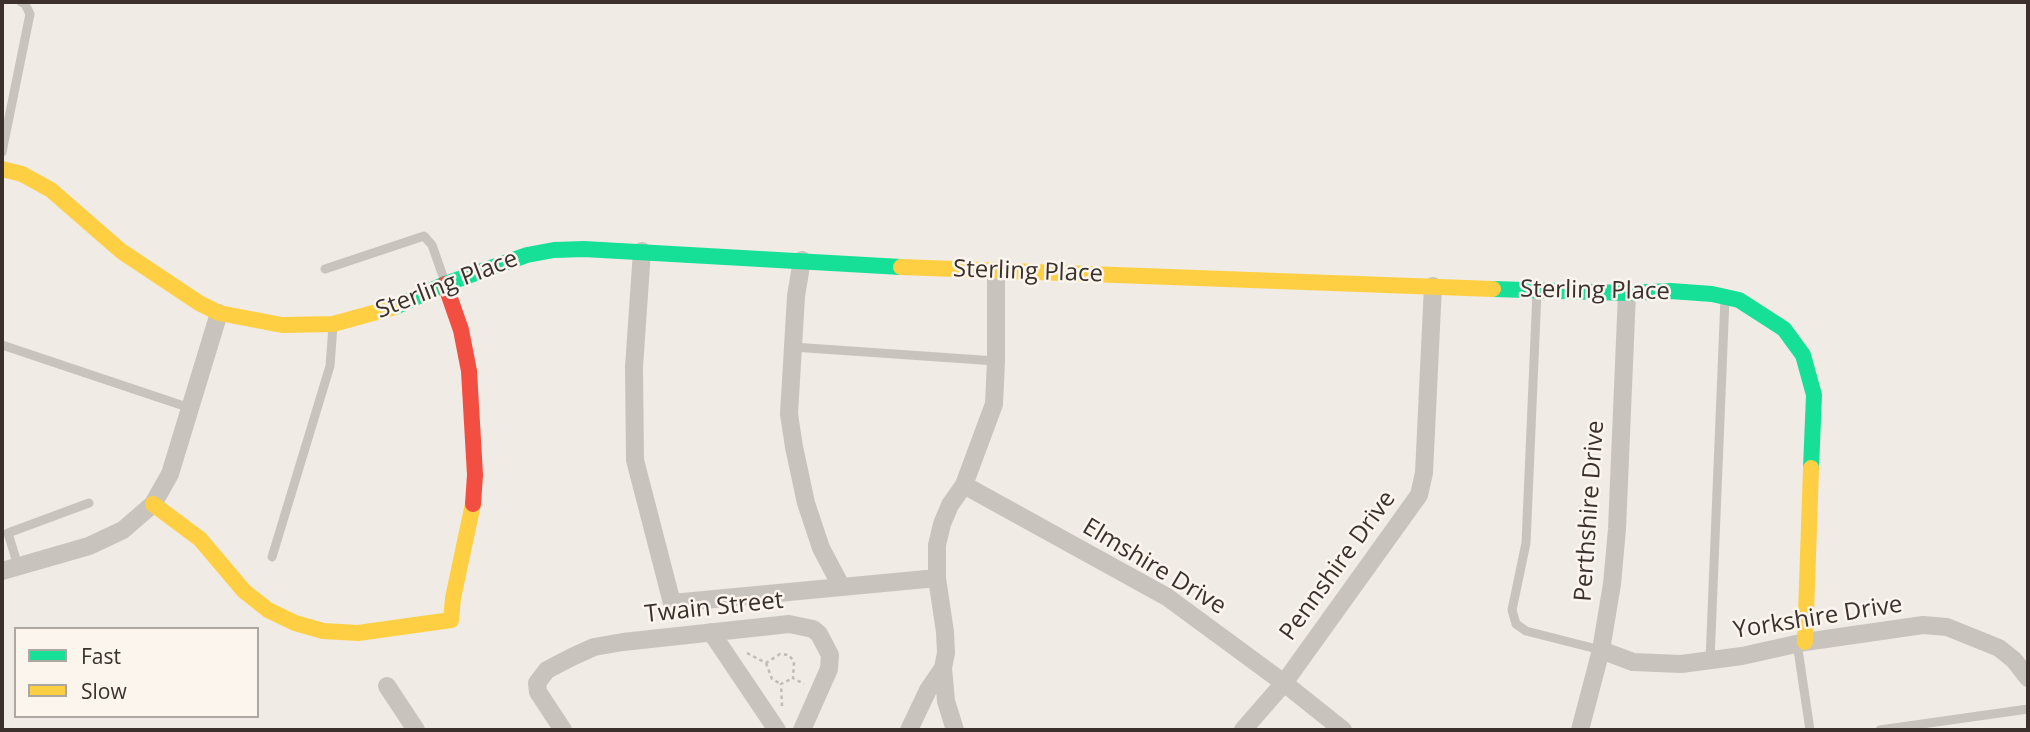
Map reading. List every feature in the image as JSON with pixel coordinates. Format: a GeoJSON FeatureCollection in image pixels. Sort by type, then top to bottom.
{"type":"FeatureCollection","features":[{"type":"Feature","properties":{"kind":"street","name":"Sterling Place"},"geometry":{"type":"LineString","coordinates":[[2,169],[22,174],[51,190],[121,251],[199,303],[219,313],[282,325],[333,324],[386,311],[445,284],[527,255],[554,250],[642,251],[996,272],[1537,291],[1671,291],[1739,300],[1784,329],[1803,355],[1814,395],[1801,642]]}},
{"type":"Feature","properties":{"kind":"street"},"geometry":{"type":"LineString","coordinates":[[642,251],[634,367],[635,460],[672,603],[937,578]]}},
{"type":"Feature","properties":{"kind":"street"},"geometry":{"type":"LineString","coordinates":[[802,260],[796,296],[789,414],[806,503],[821,548],[841,586]]}},
{"type":"Feature","properties":{"kind":"street"},"geometry":{"type":"LineString","coordinates":[[955,730],[946,701],[943,668],[946,653],[945,632],[937,578],[937,545],[942,524],[950,505],[964,485],[994,404],[996,272]]}},
{"type":"Feature","properties":{"kind":"street"},"geometry":{"type":"LineString","coordinates":[[153,504],[200,540],[244,591],[268,610],[295,623],[323,631],[358,633],[451,620],[453,598],[473,510],[475,475],[470,371],[461,330],[445,284]]}},
{"type":"Feature","properties":{"kind":"street","name":"Pennshire Drive"},"geometry":{"type":"LineString","coordinates":[[1243,730],[1284,683],[1419,495],[1424,472],[1433,286]]}},
{"type":"Feature","properties":{"kind":"street","name":"Perthshire Drive"},"geometry":{"type":"LineString","coordinates":[[1580,730],[1601,650],[1612,584],[1617,529],[1627,293]]}},
{"type":"Feature","properties":{"kind":"street"},"geometry":{"type":"LineString","coordinates":[[10,568],[89,546],[123,530],[153,504],[170,474],[219,313]]}},
{"type":"Feature","properties":{"kind":"street","name":"Elmshire Drive"},"geometry":{"type":"LineString","coordinates":[[964,485],[1167,597],[1343,730]]}},
{"type":"Feature","properties":{"kind":"street","name":"Twain Street"},"geometry":{"type":"LineString","coordinates":[[563,730],[538,692],[537,683],[547,670],[594,647],[789,624],[813,629],[819,634],[830,654],[829,668],[802,730]]}},
{"type":"Feature","properties":{"kind":"street","name":"Yorkshire Drive"},"geometry":{"type":"LineString","coordinates":[[1601,650],[1633,662],[1681,664],[1742,656],[1801,642],[1923,625],[1947,627],[1998,648],[2014,660],[2028,678]]}},
{"type":"Feature","properties":{"kind":"street"},"geometry":{"type":"LineString","coordinates":[[711,632],[777,730]]}},
{"type":"Feature","properties":{"kind":"street"},"geometry":{"type":"LineString","coordinates":[[909,730],[928,690],[943,668]]}},
{"type":"Feature","properties":{"kind":"street"},"geometry":{"type":"LineString","coordinates":[[387,685],[416,730]]}},
{"type":"Feature","properties":{"kind":"lane"},"geometry":{"type":"LineString","coordinates":[[2,152],[30,14],[21,2]]}},
{"type":"Feature","properties":{"kind":"lane"},"geometry":{"type":"LineString","coordinates":[[325,269],[424,236],[432,245],[445,284]]}},
{"type":"Feature","properties":{"kind":"lane"},"geometry":{"type":"LineString","coordinates":[[1537,291],[1526,543],[1511,610],[1516,624],[1526,631],[1601,650]]}},
{"type":"Feature","properties":{"kind":"lane"},"geometry":{"type":"LineString","coordinates":[[1710,660],[1725,297]]}},
{"type":"Feature","properties":{"kind":"lane"},"geometry":{"type":"LineString","coordinates":[[272,557],[330,366],[333,324]]}},
{"type":"Feature","properties":{"kind":"lane"},"geometry":{"type":"LineString","coordinates":[[2,345],[190,408]]}},
{"type":"Feature","properties":{"kind":"lane"},"geometry":{"type":"LineString","coordinates":[[793,347],[996,361]]}},
{"type":"Feature","properties":{"kind":"lane"},"geometry":{"type":"LineString","coordinates":[[10,568],[5,535],[89,503]]}},
{"type":"Feature","properties":{"kind":"lane"},"geometry":{"type":"LineString","coordinates":[[1801,642],[1811,730]]}},
{"type":"Feature","properties":{"kind":"lane"},"geometry":{"type":"LineString","coordinates":[[1880,730],[2028,709]]}},
{"type":"Feature","properties":{"kind":"path"},"geometry":{"type":"LineString","coordinates":[[744,652],[766,663],[772,679],[781,684]]}},
{"type":"Feature","properties":{"kind":"path"},"geometry":{"type":"LineString","coordinates":[[766,663],[780,654],[789,655],[794,662],[793,678]]}},
{"type":"Feature","properties":{"kind":"path"},"geometry":{"type":"LineString","coordinates":[[793,678],[818,694]]}},
{"type":"Feature","properties":{"kind":"path"},"geometry":{"type":"LineString","coordinates":[[781,684],[793,678]]}},
{"type":"Feature","properties":{"kind":"path"},"geometry":{"type":"LineString","coordinates":[[781,684],[783,707]]}},
{"type":"Feature","properties":{"kind":"traffic: fast"},"geometry":{"type":"LineString","coordinates":[[395,307],[445,284],[527,255],[554,250],[584,249],[901,267]]}},
{"type":"Feature","properties":{"kind":"traffic: fast"},"geometry":{"type":"LineString","coordinates":[[1493,289],[1627,293],[1671,291],[1712,294],[1739,300],[1784,329],[1803,355],[1814,395],[1811,468]]}},
{"type":"Feature","properties":{"kind":"traffic: slow"},"geometry":{"type":"LineString","coordinates":[[2,169],[22,174],[51,190],[121,251],[199,303],[219,313],[282,325],[333,324],[395,307]]}},
{"type":"Feature","properties":{"kind":"traffic: slow"},"geometry":{"type":"LineString","coordinates":[[901,267],[1493,289]]}},
{"type":"Feature","properties":{"kind":"traffic: slow"},"geometry":{"type":"LineString","coordinates":[[1805,642],[1811,468]]}},
{"type":"Feature","properties":{"kind":"traffic: slow"},"geometry":{"type":"LineString","coordinates":[[153,504],[200,539],[244,591],[268,610],[295,623],[323,631],[358,633],[451,620],[453,598],[473,504]]}},
{"type":"Feature","properties":{"kind":"traffic: jam"},"geometry":{"type":"LineString","coordinates":[[445,284],[461,330],[469,371],[475,475],[473,504]]}}]}
